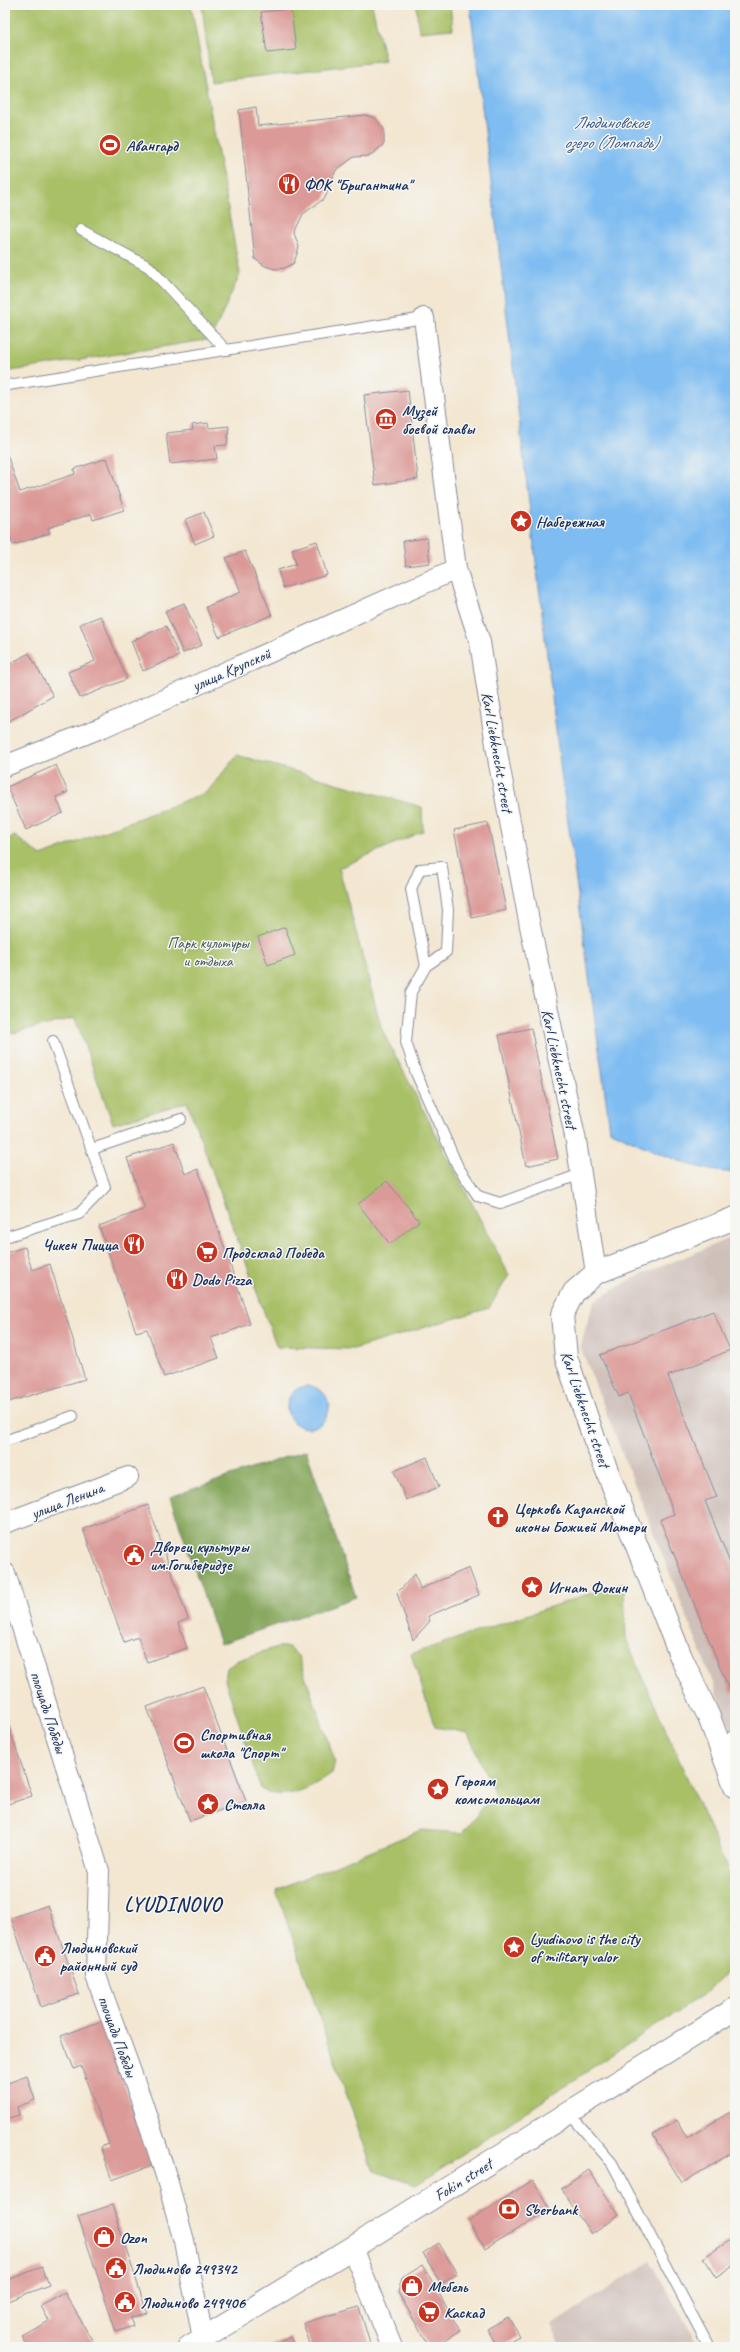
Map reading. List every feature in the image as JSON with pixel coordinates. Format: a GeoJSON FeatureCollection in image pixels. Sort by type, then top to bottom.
{"type":"FeatureCollection","features":[{"type":"Feature","properties":{"kind":"street","name":"Karl Liebknecht street"},"geometry":{"type":"LineString","coordinates":[[424,318],[456,569],[480,642],[498,764],[581,1174],[596,1273],[574,1292],[562,1316],[566,1357],[594,1438],[681,1657],[709,1717],[727,1744],[735,1786]]}},
{"type":"Feature","properties":{"kind":"street","name":"улица Крупской"},"geometry":{"type":"LineString","coordinates":[[5,766],[103,727],[456,569]]}},
{"type":"Feature","properties":{"kind":"street"},"geometry":{"type":"LineString","coordinates":[[596,1273],[735,1218]]}},
{"type":"Feature","properties":{"kind":"street","name":"улица Ленина"},"geometry":{"type":"LineString","coordinates":[[5,1524],[128,1477]]}},
{"type":"Feature","properties":{"kind":"street","name":"площадь Победы"},"geometry":{"type":"LineString","coordinates":[[5,1573],[99,1871],[96,1976],[143,2105],[166,2176],[184,2241],[196,2343]]}},
{"type":"Feature","properties":{"kind":"street","name":"Fokin street"},"geometry":{"type":"LineString","coordinates":[[196,2343],[352,2248],[735,2009]]}},
{"type":"Feature","properties":{"kind":"street"},"geometry":{"type":"LineString","coordinates":[[352,2248],[392,2347]]}},
{"type":"Feature","properties":{"kind":"lane"},"geometry":{"type":"LineString","coordinates":[[81,230],[149,268],[226,350]]}},
{"type":"Feature","properties":{"kind":"lane"},"geometry":{"type":"LineString","coordinates":[[8,386],[424,318]]}},
{"type":"Feature","properties":{"kind":"lane"},"geometry":{"type":"LineString","coordinates":[[426,966],[411,889],[420,869],[442,866],[448,910],[446,952],[426,966],[412,992],[406,1042],[416,1073],[458,1167],[478,1196],[500,1203],[581,1174]]}},
{"type":"Feature","properties":{"kind":"lane"},"geometry":{"type":"LineString","coordinates":[[5,1237],[79,1214],[105,1186],[53,1041]]}},
{"type":"Feature","properties":{"kind":"lane"},"geometry":{"type":"LineString","coordinates":[[92,1149],[181,1119]]}},
{"type":"Feature","properties":{"kind":"lane"},"geometry":{"type":"LineString","coordinates":[[5,1441],[73,1416]]}},
{"type":"Feature","properties":{"kind":"lane"},"geometry":{"type":"LineString","coordinates":[[569,2113],[612,2163],[709,2347]]}},
{"type":"Feature","properties":{"kind":"shaded area"},"geometry":{"type":"Polygon","coordinates":[[[735,1236],[735,1739],[580,1346],[594,1301],[636,1277],[735,1236]]]}},
{"type":"Feature","properties":{"kind":"shaded area"},"geometry":{"type":"Polygon","coordinates":[[[650,2261],[699,2347],[561,2347],[552,2325],[650,2261]]]}},
{"type":"Feature","properties":{"kind":"green space","name":"Авангард"},"geometry":{"type":"Polygon","coordinates":[[[5,5],[191,5],[240,274],[211,339],[5,372],[5,5]]]}},
{"type":"Feature","properties":{"kind":"green space"},"geometry":{"type":"Polygon","coordinates":[[[202,5],[372,5],[385,61],[211,82],[202,5]]]}},
{"type":"Feature","properties":{"kind":"green space"},"geometry":{"type":"Polygon","coordinates":[[[416,5],[450,5],[453,29],[419,32],[416,5]]]}},
{"type":"Feature","properties":{"kind":"green space","name":"Парк культуры и отдыха"},"geometry":{"type":"Polygon","coordinates":[[[237,755],[422,807],[423,831],[339,868],[382,1030],[509,1275],[489,1308],[353,1349],[277,1347],[187,1102],[113,1124],[75,1018],[5,1035],[5,840],[15,836],[41,856],[207,792],[237,755]]]}},
{"type":"Feature","properties":{"kind":"green space"},"geometry":{"type":"Polygon","coordinates":[[[306,1450],[356,1597],[220,1644],[170,1497],[306,1450]]]}},
{"type":"Feature","properties":{"kind":"green space"},"geometry":{"type":"Polygon","coordinates":[[[624,1582],[626,1639],[735,1887],[735,1966],[704,1994],[416,2185],[373,2171],[276,1890],[421,1830],[462,1833],[484,1806],[498,1801],[468,1733],[435,1727],[411,1654],[624,1582]]]}},
{"type":"Feature","properties":{"kind":"green space"},"geometry":{"type":"Polygon","coordinates":[[[277,1647],[289,1647],[298,1656],[335,1761],[332,1773],[307,1788],[288,1794],[270,1793],[261,1789],[225,1680],[227,1668],[238,1660],[277,1647]]]}},
{"type":"Feature","properties":{"kind":"water","name":"Людиновское озеро (Ломпадь)"},"geometry":{"type":"Polygon","coordinates":[[[470,5],[735,5],[735,1172],[721,1172],[688,1164],[654,1151],[610,1130],[560,764],[470,5]]]}},
{"type":"Feature","properties":{"kind":"water"},"geometry":{"type":"Polygon","coordinates":[[[308,1386],[323,1392],[329,1407],[323,1422],[308,1428],[293,1422],[287,1407],[293,1392],[308,1386]]]}},
{"type":"Feature","properties":{"kind":"building"},"geometry":{"type":"Polygon","coordinates":[[[291,9],[296,50],[267,53],[261,12],[291,9]]]}},
{"type":"Feature","properties":{"kind":"building","name":"ФОК \"Бригантина\""},"geometry":{"type":"Polygon","coordinates":[[[256,107],[258,126],[365,115],[375,118],[384,129],[384,144],[370,156],[354,157],[336,170],[325,198],[303,214],[294,233],[299,247],[294,263],[285,268],[275,269],[265,266],[255,259],[239,110],[256,107]]]}},
{"type":"Feature","properties":{"kind":"building"},"geometry":{"type":"Polygon","coordinates":[[[408,390],[418,479],[375,485],[364,395],[408,390]]]}},
{"type":"Feature","properties":{"kind":"building"},"geometry":{"type":"Polygon","coordinates":[[[208,423],[209,428],[229,426],[227,445],[215,446],[217,459],[170,464],[166,433],[193,430],[192,425],[208,423]]]}},
{"type":"Feature","properties":{"kind":"building"},"geometry":{"type":"Polygon","coordinates":[[[5,449],[20,492],[75,474],[74,469],[107,458],[124,510],[93,520],[91,514],[48,528],[50,533],[13,545],[11,540],[5,542],[5,449]]]}},
{"type":"Feature","properties":{"kind":"building"},"geometry":{"type":"Polygon","coordinates":[[[204,512],[214,536],[195,544],[185,520],[204,512]]]}},
{"type":"Feature","properties":{"kind":"building"},"geometry":{"type":"Polygon","coordinates":[[[427,538],[430,563],[406,566],[403,541],[427,538]]]}},
{"type":"Feature","properties":{"kind":"building"},"geometry":{"type":"Polygon","coordinates":[[[317,541],[327,575],[283,588],[278,570],[296,564],[292,549],[317,541]]]}},
{"type":"Feature","properties":{"kind":"building"},"geometry":{"type":"Polygon","coordinates":[[[245,551],[272,615],[219,637],[206,607],[241,592],[226,558],[245,551]]]}},
{"type":"Feature","properties":{"kind":"building"},"geometry":{"type":"Polygon","coordinates":[[[184,603],[202,645],[183,653],[165,611],[184,603]]]}},
{"type":"Feature","properties":{"kind":"building"},"geometry":{"type":"Polygon","coordinates":[[[101,616],[127,679],[80,698],[68,672],[95,661],[80,624],[101,616]]]}},
{"type":"Feature","properties":{"kind":"building"},"geometry":{"type":"Polygon","coordinates":[[[166,626],[179,656],[143,671],[131,641],[166,626]]]}},
{"type":"Feature","properties":{"kind":"building"},"geometry":{"type":"Polygon","coordinates":[[[29,653],[53,696],[9,721],[5,714],[5,664],[6,666],[29,653]]]}},
{"type":"Feature","properties":{"kind":"building"},"geometry":{"type":"Polygon","coordinates":[[[56,765],[68,792],[56,797],[63,813],[26,830],[7,787],[56,765]]]}},
{"type":"Feature","properties":{"kind":"building"},"geometry":{"type":"Polygon","coordinates":[[[488,823],[506,910],[472,918],[454,830],[488,823]]]}},
{"type":"Feature","properties":{"kind":"building"},"geometry":{"type":"Polygon","coordinates":[[[285,927],[295,955],[268,965],[258,937],[285,927]]]}},
{"type":"Feature","properties":{"kind":"building"},"geometry":{"type":"Polygon","coordinates":[[[531,1028],[558,1159],[526,1166],[499,1035],[531,1028]]]}},
{"type":"Feature","properties":{"kind":"building"},"geometry":{"type":"Polygon","coordinates":[[[174,1142],[185,1174],[198,1169],[250,1324],[211,1338],[219,1358],[164,1377],[147,1329],[136,1332],[99,1226],[145,1209],[127,1158],[174,1142]]]}},
{"type":"Feature","properties":{"kind":"building"},"geometry":{"type":"Polygon","coordinates":[[[387,1181],[419,1221],[390,1244],[358,1204],[387,1181]]]}},
{"type":"Feature","properties":{"kind":"building"},"geometry":{"type":"Polygon","coordinates":[[[25,1247],[32,1270],[50,1264],[85,1379],[5,1403],[5,1253],[25,1247]]]}},
{"type":"Feature","properties":{"kind":"building"},"geometry":{"type":"Polygon","coordinates":[[[713,1311],[730,1350],[668,1376],[717,1497],[705,1501],[735,1575],[735,1692],[731,1694],[660,1520],[674,1514],[628,1393],[619,1397],[600,1355],[713,1311]]]}},
{"type":"Feature","properties":{"kind":"building"},"geometry":{"type":"Polygon","coordinates":[[[427,1457],[439,1487],[406,1500],[394,1471],[427,1457]]]}},
{"type":"Feature","properties":{"kind":"building"},"geometry":{"type":"Polygon","coordinates":[[[148,1505],[188,1619],[178,1623],[187,1648],[147,1662],[138,1637],[124,1642],[83,1529],[148,1505]]]}},
{"type":"Feature","properties":{"kind":"building"},"geometry":{"type":"Polygon","coordinates":[[[469,1568],[479,1595],[428,1616],[430,1621],[413,1640],[397,1593],[415,1574],[420,1589],[469,1568]]]}},
{"type":"Feature","properties":{"kind":"building"},"geometry":{"type":"Polygon","coordinates":[[[203,1686],[246,1801],[190,1821],[147,1707],[203,1686]]]}},
{"type":"Feature","properties":{"kind":"building"},"geometry":{"type":"Polygon","coordinates":[[[5,1715],[32,1796],[5,1805],[5,1715]]]}},
{"type":"Feature","properties":{"kind":"building","name":"Людиновский районный суд"},"geometry":{"type":"Polygon","coordinates":[[[48,1905],[79,1994],[41,2007],[11,1918],[48,1905]]]}},
{"type":"Feature","properties":{"kind":"building"},"geometry":{"type":"Polygon","coordinates":[[[102,2021],[153,2165],[112,2180],[100,2147],[109,2144],[81,2066],[74,2069],[61,2036],[102,2021]]]}},
{"type":"Feature","properties":{"kind":"building"},"geometry":{"type":"Polygon","coordinates":[[[27,2076],[35,2100],[17,2107],[19,2115],[5,2119],[5,2084],[27,2076]]]}},
{"type":"Feature","properties":{"kind":"building"},"geometry":{"type":"Polygon","coordinates":[[[735,2109],[735,2151],[682,2183],[653,2135],[677,2120],[687,2138],[735,2109]]]}},
{"type":"Feature","properties":{"kind":"building"},"geometry":{"type":"Polygon","coordinates":[[[589,2170],[619,2215],[591,2234],[561,2189],[589,2170]]]}},
{"type":"Feature","properties":{"kind":"building"},"geometry":{"type":"Polygon","coordinates":[[[533,2180],[550,2209],[485,2249],[468,2221],[533,2180]]]}},
{"type":"Feature","properties":{"kind":"building"},"geometry":{"type":"Polygon","coordinates":[[[112,2205],[147,2313],[130,2318],[133,2326],[116,2332],[78,2216],[112,2205]]]}},
{"type":"Feature","properties":{"kind":"building"},"geometry":{"type":"Polygon","coordinates":[[[735,2237],[735,2265],[716,2278],[703,2258],[735,2237]]]}},
{"type":"Feature","properties":{"kind":"building"},"geometry":{"type":"Polygon","coordinates":[[[439,2243],[457,2274],[441,2284],[423,2253],[439,2243]]]}},
{"type":"Feature","properties":{"kind":"building","name":"Каскад"},"geometry":{"type":"Polygon","coordinates":[[[423,2265],[460,2331],[433,2347],[429,2347],[398,2292],[402,2278],[423,2265]]]}},
{"type":"Feature","properties":{"kind":"building"},"geometry":{"type":"Polygon","coordinates":[[[42,2267],[49,2285],[5,2302],[5,2281],[42,2267]]]}},
{"type":"Feature","properties":{"kind":"building"},"geometry":{"type":"Polygon","coordinates":[[[65,2293],[96,2347],[28,2347],[22,2336],[49,2321],[41,2306],[65,2293]]]}},
{"type":"Feature","properties":{"kind":"building"},"geometry":{"type":"Polygon","coordinates":[[[359,2307],[371,2347],[311,2347],[303,2323],[359,2307]]]}},
{"type":"Feature","properties":{"kind":"building"},"geometry":{"type":"Polygon","coordinates":[[[508,2317],[519,2336],[498,2347],[487,2329],[508,2317]]]}},
{"type":"Feature","properties":{"kind":"building"},"geometry":{"type":"Polygon","coordinates":[[[290,2337],[295,2347],[270,2347],[290,2337]]]}},
{"type":"Feature","properties":{"kind":"place","name":"Авангард"},"geometry":{"type":"Point","coordinates":[110,145]}},
{"type":"Feature","properties":{"kind":"place","name":"ФОК \"Бригантина\""},"geometry":{"type":"Point","coordinates":[289,184]}},
{"type":"Feature","properties":{"kind":"place","name":"Музей боевой славы"},"geometry":{"type":"Point","coordinates":[386,419]}},
{"type":"Feature","properties":{"kind":"place","name":"Набережная"},"geometry":{"type":"Point","coordinates":[521,521]}},
{"type":"Feature","properties":{"kind":"place","name":"Чикен Пицца"},"geometry":{"type":"Point","coordinates":[134,1244]}},
{"type":"Feature","properties":{"kind":"place","name":"Продсклад Победа"},"geometry":{"type":"Point","coordinates":[207,1252]}},
{"type":"Feature","properties":{"kind":"place","name":"Dodo Pizza"},"geometry":{"type":"Point","coordinates":[177,1279]}},
{"type":"Feature","properties":{"kind":"place","name":"Церковь Казанской иконы Божией Матери"},"geometry":{"type":"Point","coordinates":[498,1517]}},
{"type":"Feature","properties":{"kind":"place","name":"Дворец культуры им.Гогиберидзе"},"geometry":{"type":"Point","coordinates":[134,1555]}},
{"type":"Feature","properties":{"kind":"place","name":"Игнат Фокин"},"geometry":{"type":"Point","coordinates":[532,1587]}},
{"type":"Feature","properties":{"kind":"place","name":"Спортивная школа \"Спорт\""},"geometry":{"type":"Point","coordinates":[184,1743]}},
{"type":"Feature","properties":{"kind":"place","name":"Героям комсомольцам"},"geometry":{"type":"Point","coordinates":[438,1789]}},
{"type":"Feature","properties":{"kind":"place","name":"Стелла"},"geometry":{"type":"Point","coordinates":[208,1804]}},
{"type":"Feature","properties":{"kind":"place","name":"Lyudinovo is the city of military valor"},"geometry":{"type":"Point","coordinates":[514,1947]}},
{"type":"Feature","properties":{"kind":"place","name":"Людиновский районный суд"},"geometry":{"type":"Point","coordinates":[45,1956]}},
{"type":"Feature","properties":{"kind":"place","name":"Sberbank"},"geometry":{"type":"Point","coordinates":[509,2209]}},
{"type":"Feature","properties":{"kind":"place","name":"Ozon"},"geometry":{"type":"Point","coordinates":[104,2237]}},
{"type":"Feature","properties":{"kind":"place","name":"Людиново 249342"},"geometry":{"type":"Point","coordinates":[116,2268]}},
{"type":"Feature","properties":{"kind":"place","name":"Мебель"},"geometry":{"type":"Point","coordinates":[412,2286]}},
{"type":"Feature","properties":{"kind":"place","name":"Людиново 249406"},"geometry":{"type":"Point","coordinates":[125,2302]}},
{"type":"Feature","properties":{"kind":"place","name":"Каскад"},"geometry":{"type":"Point","coordinates":[429,2312]}},
{"type":"Feature","properties":{"kind":"district","name":"LYUDINOVO"},"geometry":{"type":"Point","coordinates":[173,1904]}}]}
